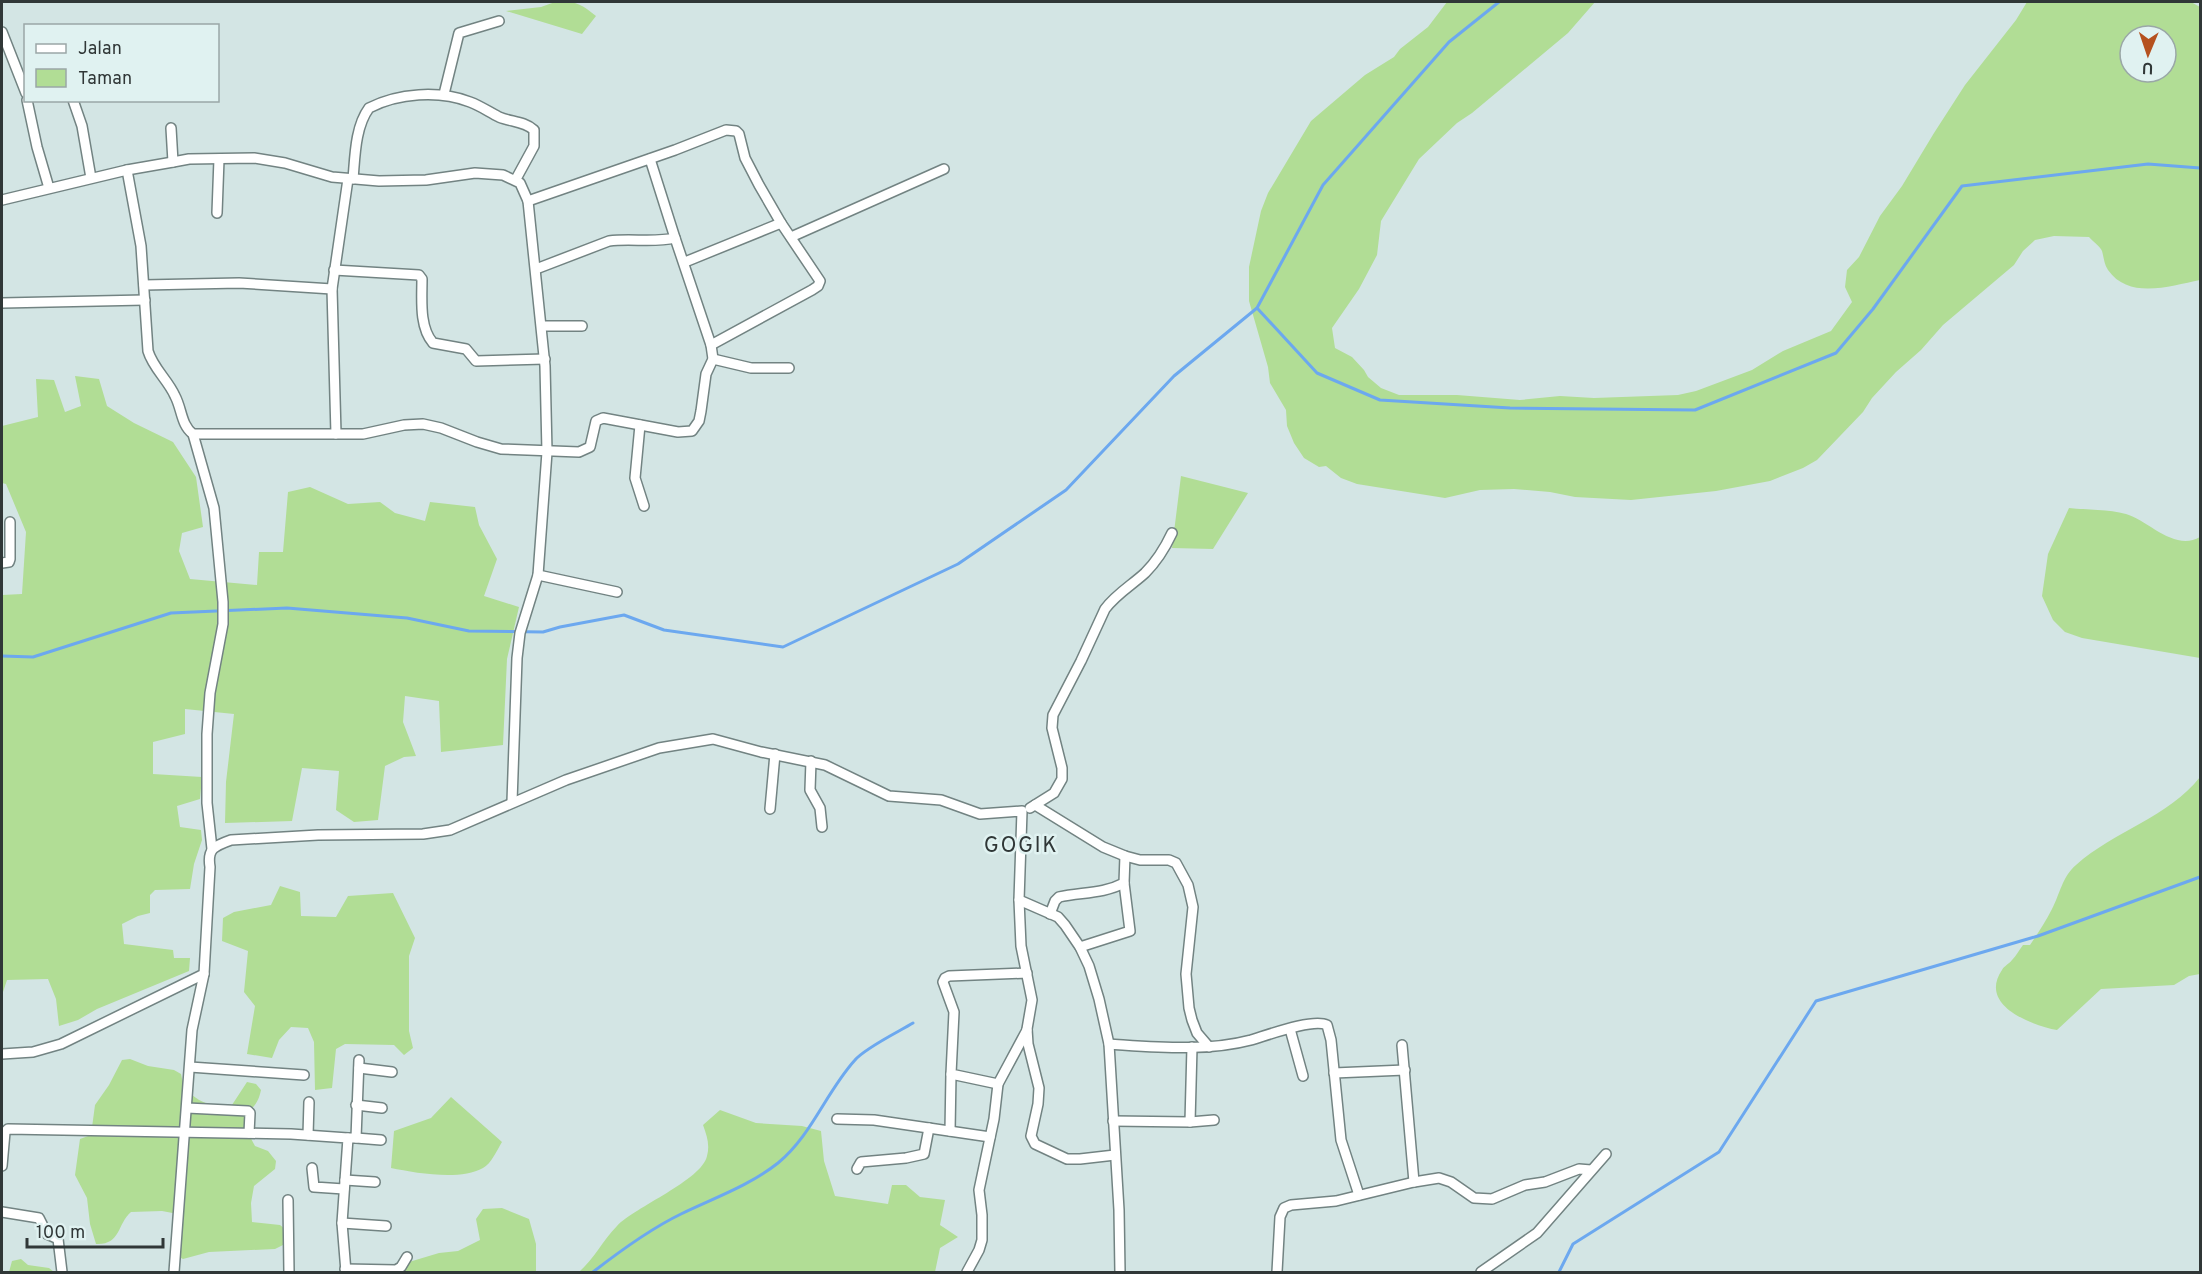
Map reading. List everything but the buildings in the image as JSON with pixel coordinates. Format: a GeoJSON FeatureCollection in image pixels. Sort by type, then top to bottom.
{"type":"FeatureCollection","features":[{"type":"Feature","properties":{"kind":"street"},"geometry":{"type":"LineString","coordinates":[[444,94],[459,33],[499,21]]}},
{"type":"Feature","properties":{"kind":"street"},"geometry":{"type":"LineString","coordinates":[[2,32],[24,88]]}},
{"type":"Feature","properties":{"kind":"street"},"geometry":{"type":"LineString","coordinates":[[336,434],[332,289],[359,131],[369,108],[402,98],[444,94],[469,101],[489,110],[496,116],[523,123],[534,130],[534,146],[516,179]]}},
{"type":"Feature","properties":{"kind":"street"},"geometry":{"type":"LineString","coordinates":[[27,102],[49,188]]}},
{"type":"Feature","properties":{"kind":"street"},"geometry":{"type":"LineString","coordinates":[[74,102],[82,126],[91,178]]}},
{"type":"Feature","properties":{"kind":"street"},"geometry":{"type":"LineString","coordinates":[[171,128],[173,162]]}},
{"type":"Feature","properties":{"kind":"street"},"geometry":{"type":"LineString","coordinates":[[528,201],[726,130],[736,130],[745,158],[781,223],[820,281],[818,286],[711,345]]}},
{"type":"Feature","properties":{"kind":"street"},"geometry":{"type":"LineString","coordinates":[[2,200],[127,170],[173,162],[219,159],[254,158],[350,179],[409,181],[484,173],[516,179],[524,189],[528,201],[536,269],[545,360],[547,452],[538,575],[521,630],[517,658],[512,802]]}},
{"type":"Feature","properties":{"kind":"street"},"geometry":{"type":"LineString","coordinates":[[217,213],[219,159]]}},
{"type":"Feature","properties":{"kind":"street"},"geometry":{"type":"LineString","coordinates":[[193,435],[336,434],[377,432],[404,425],[423,424],[441,428],[490,447],[524,452],[579,452],[588,450],[592,442],[594,426],[599,419],[609,418],[678,432],[692,431],[699,421],[706,374],[713,359],[711,345],[650,159]]}},
{"type":"Feature","properties":{"kind":"street"},"geometry":{"type":"LineString","coordinates":[[791,237],[944,169]]}},
{"type":"Feature","properties":{"kind":"street"},"geometry":{"type":"LineString","coordinates":[[127,170],[141,246],[150,358],[175,395],[184,424],[193,435],[214,508],[223,624],[210,693],[207,734],[207,803],[212,849]]}},
{"type":"Feature","properties":{"kind":"street"},"geometry":{"type":"LineString","coordinates":[[685,262],[781,223]]}},
{"type":"Feature","properties":{"kind":"street"},"geometry":{"type":"LineString","coordinates":[[536,269],[609,241],[651,241],[675,238]]}},
{"type":"Feature","properties":{"kind":"street"},"geometry":{"type":"LineString","coordinates":[[334,270],[419,275],[422,279],[423,317],[426,331],[433,343],[466,349],[476,361],[545,360]]}},
{"type":"Feature","properties":{"kind":"street"},"geometry":{"type":"LineString","coordinates":[[144,285],[239,283],[332,289]]}},
{"type":"Feature","properties":{"kind":"street"},"geometry":{"type":"LineString","coordinates":[[2,303],[145,300]]}},
{"type":"Feature","properties":{"kind":"street"},"geometry":{"type":"LineString","coordinates":[[542,326],[582,326]]}},
{"type":"Feature","properties":{"kind":"street"},"geometry":{"type":"LineString","coordinates":[[713,359],[751,368],[789,368]]}},
{"type":"Feature","properties":{"kind":"street"},"geometry":{"type":"LineString","coordinates":[[640,424],[635,478],[644,506]]}},
{"type":"Feature","properties":{"kind":"street"},"geometry":{"type":"LineString","coordinates":[[2,563],[10,560],[10,522]]}},
{"type":"Feature","properties":{"kind":"street"},"geometry":{"type":"LineString","coordinates":[[174,1272],[192,1030],[204,974],[210,867],[208,855],[212,849],[231,840],[441,832],[460,827],[566,780],[659,748],[713,740],[811,761],[844,773],[889,796],[941,801],[980,814],[1022,811],[1035,806],[1054,793],[1062,779],[1062,768],[1052,728],[1053,715],[1082,662],[1105,609],[1110,602],[1146,572],[1162,554],[1172,533]]}},
{"type":"Feature","properties":{"kind":"street"},"geometry":{"type":"LineString","coordinates":[[538,575],[616,592]]}},
{"type":"Feature","properties":{"kind":"street"},"geometry":{"type":"LineString","coordinates":[[770,809],[775,754]]}},
{"type":"Feature","properties":{"kind":"street"},"geometry":{"type":"LineString","coordinates":[[811,761],[810,790],[820,808],[822,827]]}},
{"type":"Feature","properties":{"kind":"street"},"geometry":{"type":"LineString","coordinates":[[1035,806],[1103,847],[1125,856],[1140,860],[1169,860],[1176,863],[1188,885],[1193,907],[1186,974],[1189,1008],[1197,1033],[1209,1047]]}},
{"type":"Feature","properties":{"kind":"street"},"geometry":{"type":"LineString","coordinates":[[968,1272],[982,1239],[979,1190],[998,1084],[1027,1029],[1032,1000],[1022,946],[1019,900],[1022,811]]}},
{"type":"Feature","properties":{"kind":"street"},"geometry":{"type":"LineString","coordinates":[[1080,947],[1130,931],[1124,883],[1125,856]]}},
{"type":"Feature","properties":{"kind":"street"},"geometry":{"type":"LineString","coordinates":[[1050,914],[1055,900],[1059,897],[1097,892],[1124,883]]}},
{"type":"Feature","properties":{"kind":"street"},"geometry":{"type":"LineString","coordinates":[[1019,900],[1058,917],[1065,925],[1080,947],[1089,966],[1099,999],[1109,1044],[1120,1272]]}},
{"type":"Feature","properties":{"kind":"street"},"geometry":{"type":"LineString","coordinates":[[950,1131],[954,1012],[943,982],[945,978],[954,975],[1027,973]]}},
{"type":"Feature","properties":{"kind":"street"},"geometry":{"type":"LineString","coordinates":[[2,1054],[40,1050],[75,1038],[204,974]]}},
{"type":"Feature","properties":{"kind":"street"},"geometry":{"type":"LineString","coordinates":[[1109,1044],[1209,1047],[1238,1043],[1309,1022],[1327,1025],[1330,1029],[1341,1140],[1359,1195]]}},
{"type":"Feature","properties":{"kind":"street"},"geometry":{"type":"LineString","coordinates":[[1027,1029],[1039,1088],[1031,1136],[1035,1144],[1066,1159],[1080,1160],[1115,1155]]}},
{"type":"Feature","properties":{"kind":"street"},"geometry":{"type":"LineString","coordinates":[[1290,1029],[1303,1076]]}},
{"type":"Feature","properties":{"kind":"street"},"geometry":{"type":"LineString","coordinates":[[1402,1045],[1414,1182]]}},
{"type":"Feature","properties":{"kind":"street"},"geometry":{"type":"LineString","coordinates":[[1190,1122],[1192,1047]]}},
{"type":"Feature","properties":{"kind":"street"},"geometry":{"type":"LineString","coordinates":[[392,1072],[359,1064],[342,1223],[345,1271],[396,1270],[401,1267],[407,1257]]}},
{"type":"Feature","properties":{"kind":"street"},"geometry":{"type":"LineString","coordinates":[[190,1067],[304,1075]]}},
{"type":"Feature","properties":{"kind":"street"},"geometry":{"type":"LineString","coordinates":[[1334,1073],[1405,1070]]}},
{"type":"Feature","properties":{"kind":"street"},"geometry":{"type":"LineString","coordinates":[[951,1074],[998,1084]]}},
{"type":"Feature","properties":{"kind":"street"},"geometry":{"type":"LineString","coordinates":[[308,1135],[309,1102]]}},
{"type":"Feature","properties":{"kind":"street"},"geometry":{"type":"LineString","coordinates":[[356,1105],[382,1108]]}},
{"type":"Feature","properties":{"kind":"street"},"geometry":{"type":"LineString","coordinates":[[187,1108],[246,1110],[249,1113],[249,1133]]}},
{"type":"Feature","properties":{"kind":"street"},"geometry":{"type":"LineString","coordinates":[[837,1119],[863,1119],[990,1137]]}},
{"type":"Feature","properties":{"kind":"street"},"geometry":{"type":"LineString","coordinates":[[1113,1121],[1214,1120]]}},
{"type":"Feature","properties":{"kind":"street"},"geometry":{"type":"LineString","coordinates":[[857,1169],[861,1162],[924,1154],[929,1128]]}},
{"type":"Feature","properties":{"kind":"street"},"geometry":{"type":"LineString","coordinates":[[2,1166],[5,1132],[8,1129],[249,1133],[381,1140]]}},
{"type":"Feature","properties":{"kind":"street"},"geometry":{"type":"LineString","coordinates":[[1481,1272],[1537,1233],[1606,1154]]}},
{"type":"Feature","properties":{"kind":"street"},"geometry":{"type":"LineString","coordinates":[[312,1168],[314,1187],[375,1182]]}},
{"type":"Feature","properties":{"kind":"street"},"geometry":{"type":"LineString","coordinates":[[1277,1272],[1280,1217],[1284,1208],[1291,1204],[1336,1201],[1439,1178],[1451,1182],[1474,1198],[1492,1199],[1525,1185],[1545,1182],[1579,1169],[1592,1170]]}},
{"type":"Feature","properties":{"kind":"street"},"geometry":{"type":"LineString","coordinates":[[288,1200],[290,1272]]}},
{"type":"Feature","properties":{"kind":"street"},"geometry":{"type":"LineString","coordinates":[[2,1212],[39,1218],[48,1235],[58,1239],[62,1272]]}},
{"type":"Feature","properties":{"kind":"street"},"geometry":{"type":"LineString","coordinates":[[342,1223],[386,1226]]}},
{"type":"Feature","properties":{"kind":"green space"},"geometry":{"type":"Polygon","coordinates":[[[555,2],[577,4],[596,16],[582,34],[506,11],[541,7],[555,2]]]}},
{"type":"Feature","properties":{"kind":"green space"},"geometry":{"type":"Polygon","coordinates":[[[1447,2],[1595,2],[1568,33],[1457,123],[1419,159],[1381,221],[1377,255],[1359,289],[1332,328],[1335,348],[1352,357],[1368,377],[1381,388],[1399,395],[1457,395],[1520,400],[1560,396],[1594,398],[1678,395],[1696,391],[1752,370],[1783,351],[1831,331],[1852,302],[1845,287],[1847,270],[1859,257],[1880,216],[1902,186],[1965,85],[2016,20],[2027,2],[2191,2],[2200,7],[2200,280],[2163,287],[2138,288],[2117,279],[2108,270],[2101,249],[2089,237],[2054,236],[2035,240],[2023,251],[2014,265],[1943,325],[1921,350],[1896,372],[1872,398],[1863,412],[1817,460],[1770,481],[1716,491],[1631,500],[1575,497],[1514,489],[1480,490],[1445,498],[1357,484],[1341,478],[1326,466],[1319,467],[1304,458],[1294,443],[1287,426],[1286,410],[1270,383],[1268,367],[1249,301],[1249,267],[1261,211],[1268,193],[1311,121],[1365,75],[1394,57],[1400,49],[1428,27],[1447,2]]]}},
{"type":"Feature","properties":{"kind":"green space"},"geometry":{"type":"Polygon","coordinates":[[[75,376],[99,379],[107,406],[134,423],[173,442],[196,477],[203,527],[182,533],[179,551],[190,579],[257,585],[259,552],[283,552],[288,492],[310,487],[348,504],[380,502],[395,513],[425,521],[430,502],[475,507],[479,525],[497,559],[484,596],[519,607],[507,659],[503,745],[441,752],[439,701],[405,696],[403,722],[416,756],[404,757],[385,766],[378,820],[354,822],[336,810],[339,771],[302,768],[292,821],[225,823],[226,782],[234,714],[185,709],[185,734],[153,742],[153,774],[202,777],[200,799],[177,806],[180,827],[201,830],[202,840],[194,864],[190,889],[155,890],[150,895],[150,913],[122,924],[124,944],[173,950],[174,958],[190,958],[189,971],[97,1009],[78,1020],[59,1026],[56,999],[48,979],[7,980],[2,995],[2,595],[22,594],[26,532],[6,484],[2,483],[2,426],[38,417],[36,379],[54,380],[65,412],[81,406],[75,376]]]}},
{"type":"Feature","properties":{"kind":"green space"},"geometry":{"type":"Polygon","coordinates":[[[1181,476],[1248,493],[1213,549],[1172,548],[1181,476]]]}},
{"type":"Feature","properties":{"kind":"green space"},"geometry":{"type":"Polygon","coordinates":[[[2069,508],[2126,514],[2162,534],[2181,541],[2191,541],[2200,537],[2200,658],[2082,638],[2065,632],[2053,620],[2042,596],[2048,554],[2069,508]]]}},
{"type":"Feature","properties":{"kind":"green space"},"geometry":{"type":"Polygon","coordinates":[[[2200,777],[2200,974],[2189,976],[2174,985],[2101,989],[2057,1030],[2034,1023],[2011,1011],[2002,1003],[1997,993],[1996,982],[2003,969],[2023,945],[2030,945],[2050,914],[2064,880],[2071,870],[2091,853],[2173,803],[2200,777]]]}},
{"type":"Feature","properties":{"kind":"green space"},"geometry":{"type":"Polygon","coordinates":[[[280,886],[300,892],[301,916],[336,917],[348,896],[393,893],[415,938],[409,956],[409,1031],[413,1048],[404,1055],[394,1045],[345,1044],[336,1049],[332,1088],[315,1090],[314,1042],[308,1028],[291,1027],[279,1040],[272,1058],[247,1054],[255,1006],[244,992],[248,951],[222,941],[223,918],[234,912],[271,905],[280,886]]]}},
{"type":"Feature","properties":{"kind":"green space"},"geometry":{"type":"Polygon","coordinates":[[[130,1059],[148,1066],[174,1070],[181,1074],[183,1083],[192,1095],[214,1105],[230,1108],[247,1082],[256,1084],[261,1090],[258,1100],[245,1118],[245,1123],[255,1146],[268,1151],[276,1161],[275,1169],[254,1186],[251,1203],[252,1222],[280,1225],[285,1229],[283,1245],[275,1249],[209,1252],[183,1259],[179,1257],[183,1215],[162,1211],[131,1212],[110,1241],[96,1244],[90,1224],[87,1198],[75,1175],[80,1139],[91,1135],[95,1105],[122,1060],[130,1059]]]}},
{"type":"Feature","properties":{"kind":"green space"},"geometry":{"type":"Polygon","coordinates":[[[451,1097],[502,1142],[489,1163],[473,1172],[450,1175],[425,1174],[391,1168],[394,1131],[431,1118],[451,1097]]]}},
{"type":"Feature","properties":{"kind":"green space"},"geometry":{"type":"Polygon","coordinates":[[[720,1110],[756,1123],[802,1126],[821,1131],[824,1161],[835,1196],[888,1204],[892,1185],[906,1185],[920,1197],[945,1200],[940,1225],[958,1237],[940,1248],[935,1272],[579,1272],[617,1226],[638,1210],[681,1184],[702,1165],[708,1148],[703,1125],[720,1110]]]}},
{"type":"Feature","properties":{"kind":"green space"},"geometry":{"type":"Polygon","coordinates":[[[502,1208],[529,1219],[536,1244],[536,1271],[404,1272],[409,1262],[439,1253],[458,1251],[480,1240],[476,1219],[483,1209],[502,1208]]]}},
{"type":"Feature","properties":{"kind":"green space"},"geometry":{"type":"Polygon","coordinates":[[[21,1259],[28,1265],[49,1268],[54,1272],[9,1272],[12,1261],[21,1259]]]}},
{"type":"Feature","properties":{"kind":"waterway"},"geometry":{"type":"LineString","coordinates":[[2,656],[33,657],[171,613],[287,608],[407,618],[469,631],[543,632],[624,615],[664,630],[783,647],[958,564],[1066,490],[1174,376],[1257,308],[1323,185],[1449,42],[1499,2]]}},
{"type":"Feature","properties":{"kind":"waterway"},"geometry":{"type":"LineString","coordinates":[[1257,308],[1317,373],[1380,400],[1510,408],[1695,410],[1836,353],[1873,309],[1962,186],[2148,164],[2200,168]]}},
{"type":"Feature","properties":{"kind":"waterway"},"geometry":{"type":"LineString","coordinates":[[1559,1272],[1573,1244],[1719,1152],[1816,1001],[2038,936],[2200,877]]}},
{"type":"Feature","properties":{"kind":"waterway"},"geometry":{"type":"LineString","coordinates":[[593,1272],[658,1226],[743,1185],[778,1163],[810,1127],[855,1060],[874,1045],[913,1023]]}},
{"type":"Feature","properties":{"kind":"district","name":"GOGIK"},"geometry":{"type":"Point","coordinates":[1021,844]}}]}
